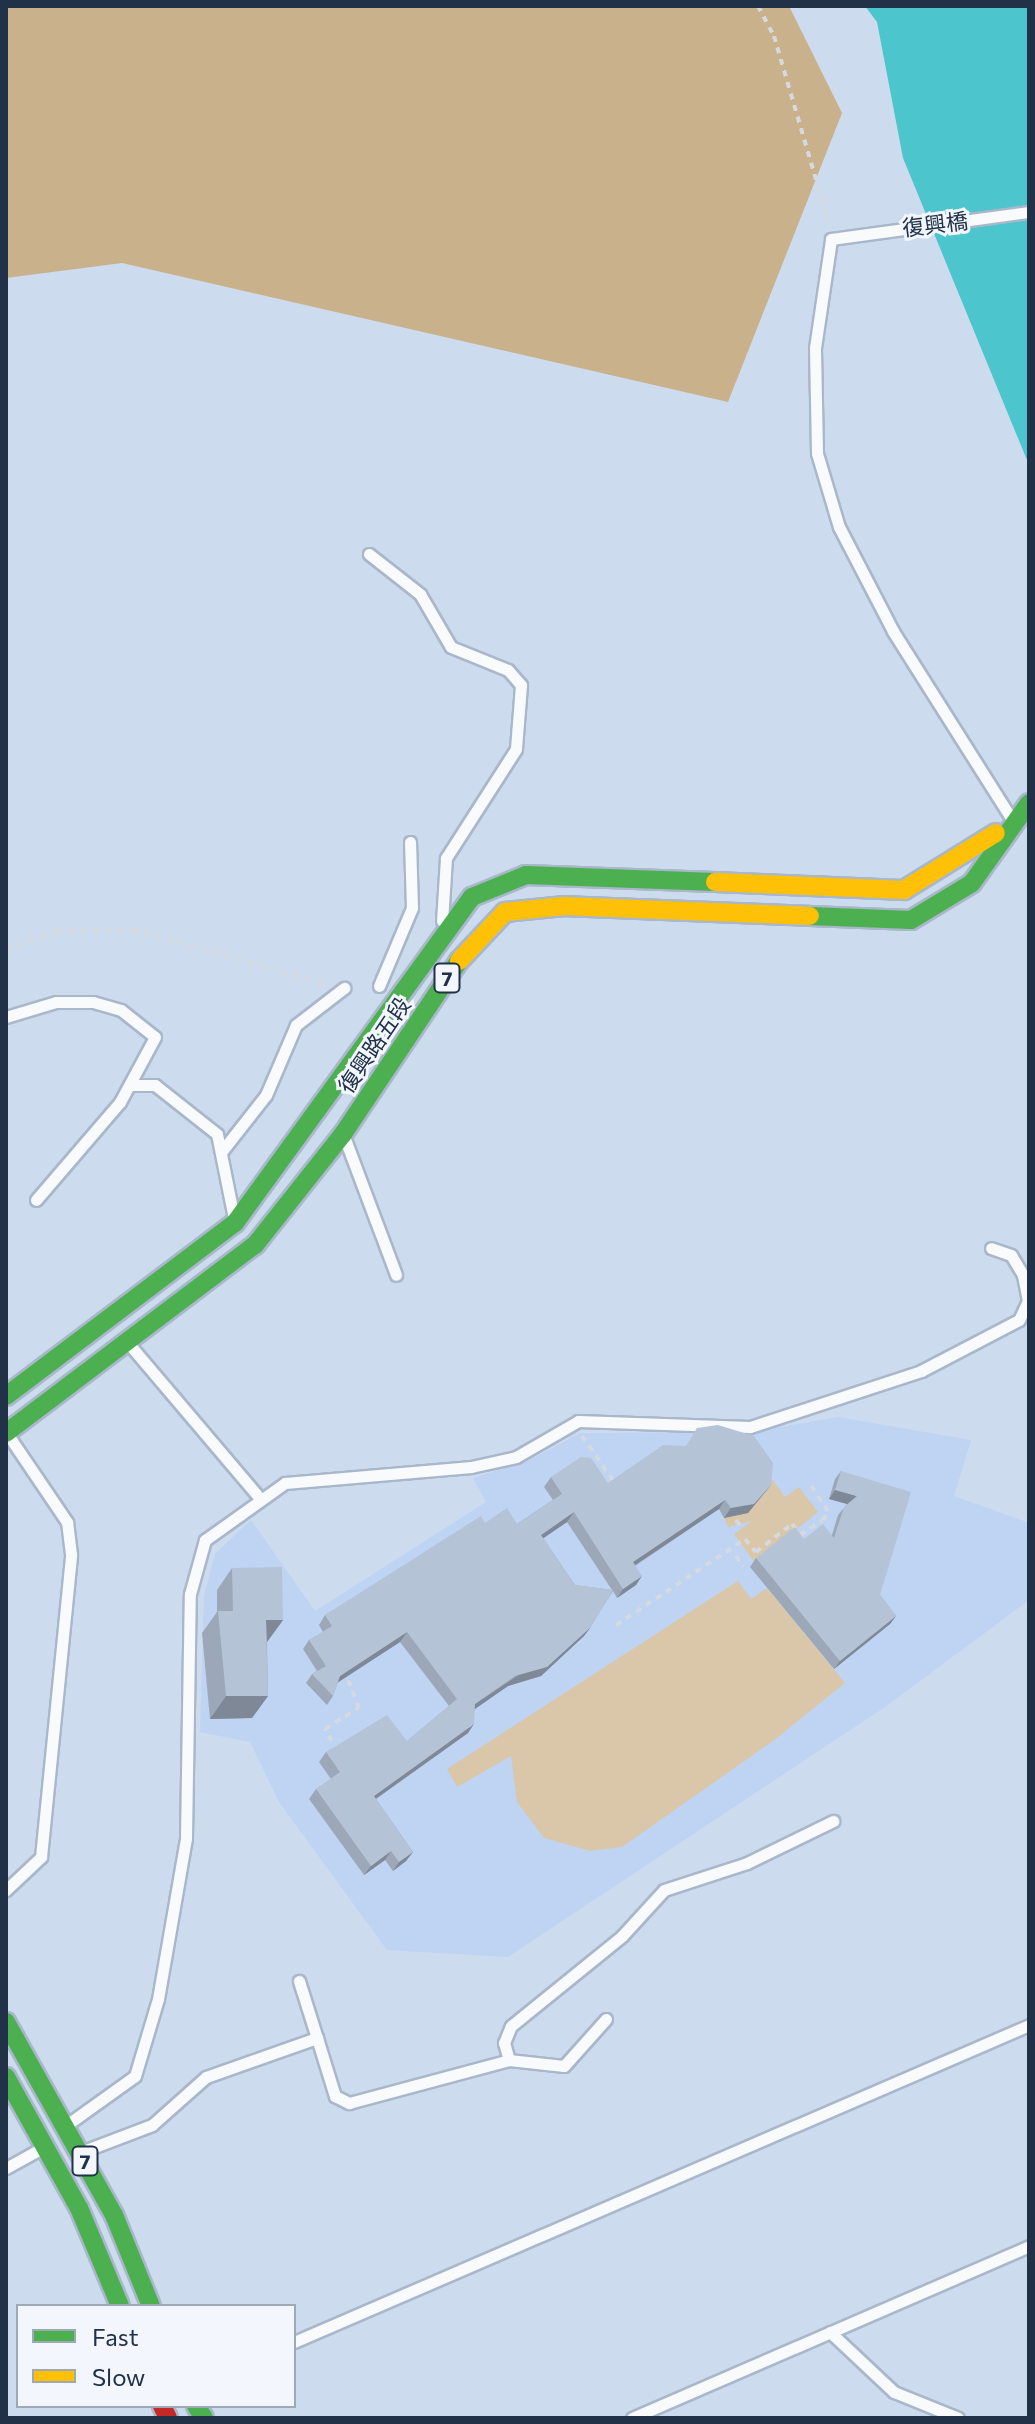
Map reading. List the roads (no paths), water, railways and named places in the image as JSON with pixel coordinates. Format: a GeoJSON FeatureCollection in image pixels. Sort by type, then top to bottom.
{"type":"FeatureCollection","features":[{"type":"Feature","properties":{"kind":"main road","name":"復興路五段"},"geometry":{"type":"LineString","coordinates":[[6,1433],[255,1245],[343,1134],[472,942],[505,912],[530,908],[911,920],[931,912],[972,883],[1013,821],[1029,803]]}},
{"type":"Feature","properties":{"kind":"main road","name":"復興路五段"},"geometry":{"type":"LineString","coordinates":[[6,1396],[114,1320],[235,1223],[269,1186],[441,934],[472,897],[526,875],[904,890],[938,875],[1013,821]]}},
{"type":"Feature","properties":{"kind":"main road"},"geometry":{"type":"LineString","coordinates":[[526,875],[530,908]]}},
{"type":"Feature","properties":{"kind":"main road"},"geometry":{"type":"LineString","coordinates":[[785,915],[793,886]]}},
{"type":"Feature","properties":{"kind":"main road","name":"7"},"geometry":{"type":"LineString","coordinates":[[6,2022],[80,2152],[150,2304]]}},
{"type":"Feature","properties":{"kind":"main road","name":"7"},"geometry":{"type":"LineString","coordinates":[[6,2077],[45,2146],[119,2304]]}},
{"type":"Feature","properties":{"kind":"lane","name":"復興橋"},"geometry":{"type":"LineString","coordinates":[[1013,821],[893,631],[839,527],[817,453],[815,348],[836,237],[1029,212]]}},
{"type":"Feature","properties":{"kind":"lane"},"geometry":{"type":"LineString","coordinates":[[369,554],[420,594],[451,647],[508,670],[521,685],[516,749],[446,858],[441,934]]}},
{"type":"Feature","properties":{"kind":"lane"},"geometry":{"type":"LineString","coordinates":[[379,986],[412,908],[410,842]]}},
{"type":"Feature","properties":{"kind":"lane"},"geometry":{"type":"LineString","coordinates":[[222,1151],[266,1095],[296,1025],[344,988]]}},
{"type":"Feature","properties":{"kind":"lane"},"geometry":{"type":"LineString","coordinates":[[6,1017],[56,1002],[121,1010],[155,1037],[131,1085],[36,1200]]}},
{"type":"Feature","properties":{"kind":"lane"},"geometry":{"type":"LineString","coordinates":[[131,1085],[155,1085],[217,1134],[235,1223],[255,1245]]}},
{"type":"Feature","properties":{"kind":"lane"},"geometry":{"type":"LineString","coordinates":[[343,1134],[396,1275]]}},
{"type":"Feature","properties":{"kind":"lane"},"geometry":{"type":"LineString","coordinates":[[6,2168],[45,2146],[65,2125],[135,2076],[158,1999],[186,1838],[190,1594],[205,1540],[258,1496],[285,1483],[393,1477],[516,1457],[574,1423],[750,1427],[921,1371],[1019,1320],[1028,1301],[1023,1275],[1011,1255],[991,1248]]}},
{"type":"Feature","properties":{"kind":"lane"},"geometry":{"type":"LineString","coordinates":[[114,1320],[127,1342],[258,1496]]}},
{"type":"Feature","properties":{"kind":"lane"},"geometry":{"type":"LineString","coordinates":[[6,1433],[67,1522],[71,1554],[41,1857],[6,1890]]}},
{"type":"Feature","properties":{"kind":"lane"},"geometry":{"type":"LineString","coordinates":[[509,2060],[504,2043],[511,2026],[622,1936],[664,1890],[747,1863],[833,1821]]}},
{"type":"Feature","properties":{"kind":"lane"},"geometry":{"type":"LineString","coordinates":[[299,1981],[335,2096],[349,2103],[509,2060],[564,2066],[606,2019]]}},
{"type":"Feature","properties":{"kind":"lane"},"geometry":{"type":"LineString","coordinates":[[296,2341],[1029,2025]]}},
{"type":"Feature","properties":{"kind":"lane"},"geometry":{"type":"LineString","coordinates":[[45,2146],[80,2152],[152,2125],[206,2077],[317,2038]]}},
{"type":"Feature","properties":{"kind":"lane"},"geometry":{"type":"LineString","coordinates":[[632,2418],[1029,2246]]}},
{"type":"Feature","properties":{"kind":"lane"},"geometry":{"type":"LineString","coordinates":[[830,2332],[905,2399],[958,2418]]}}]}
